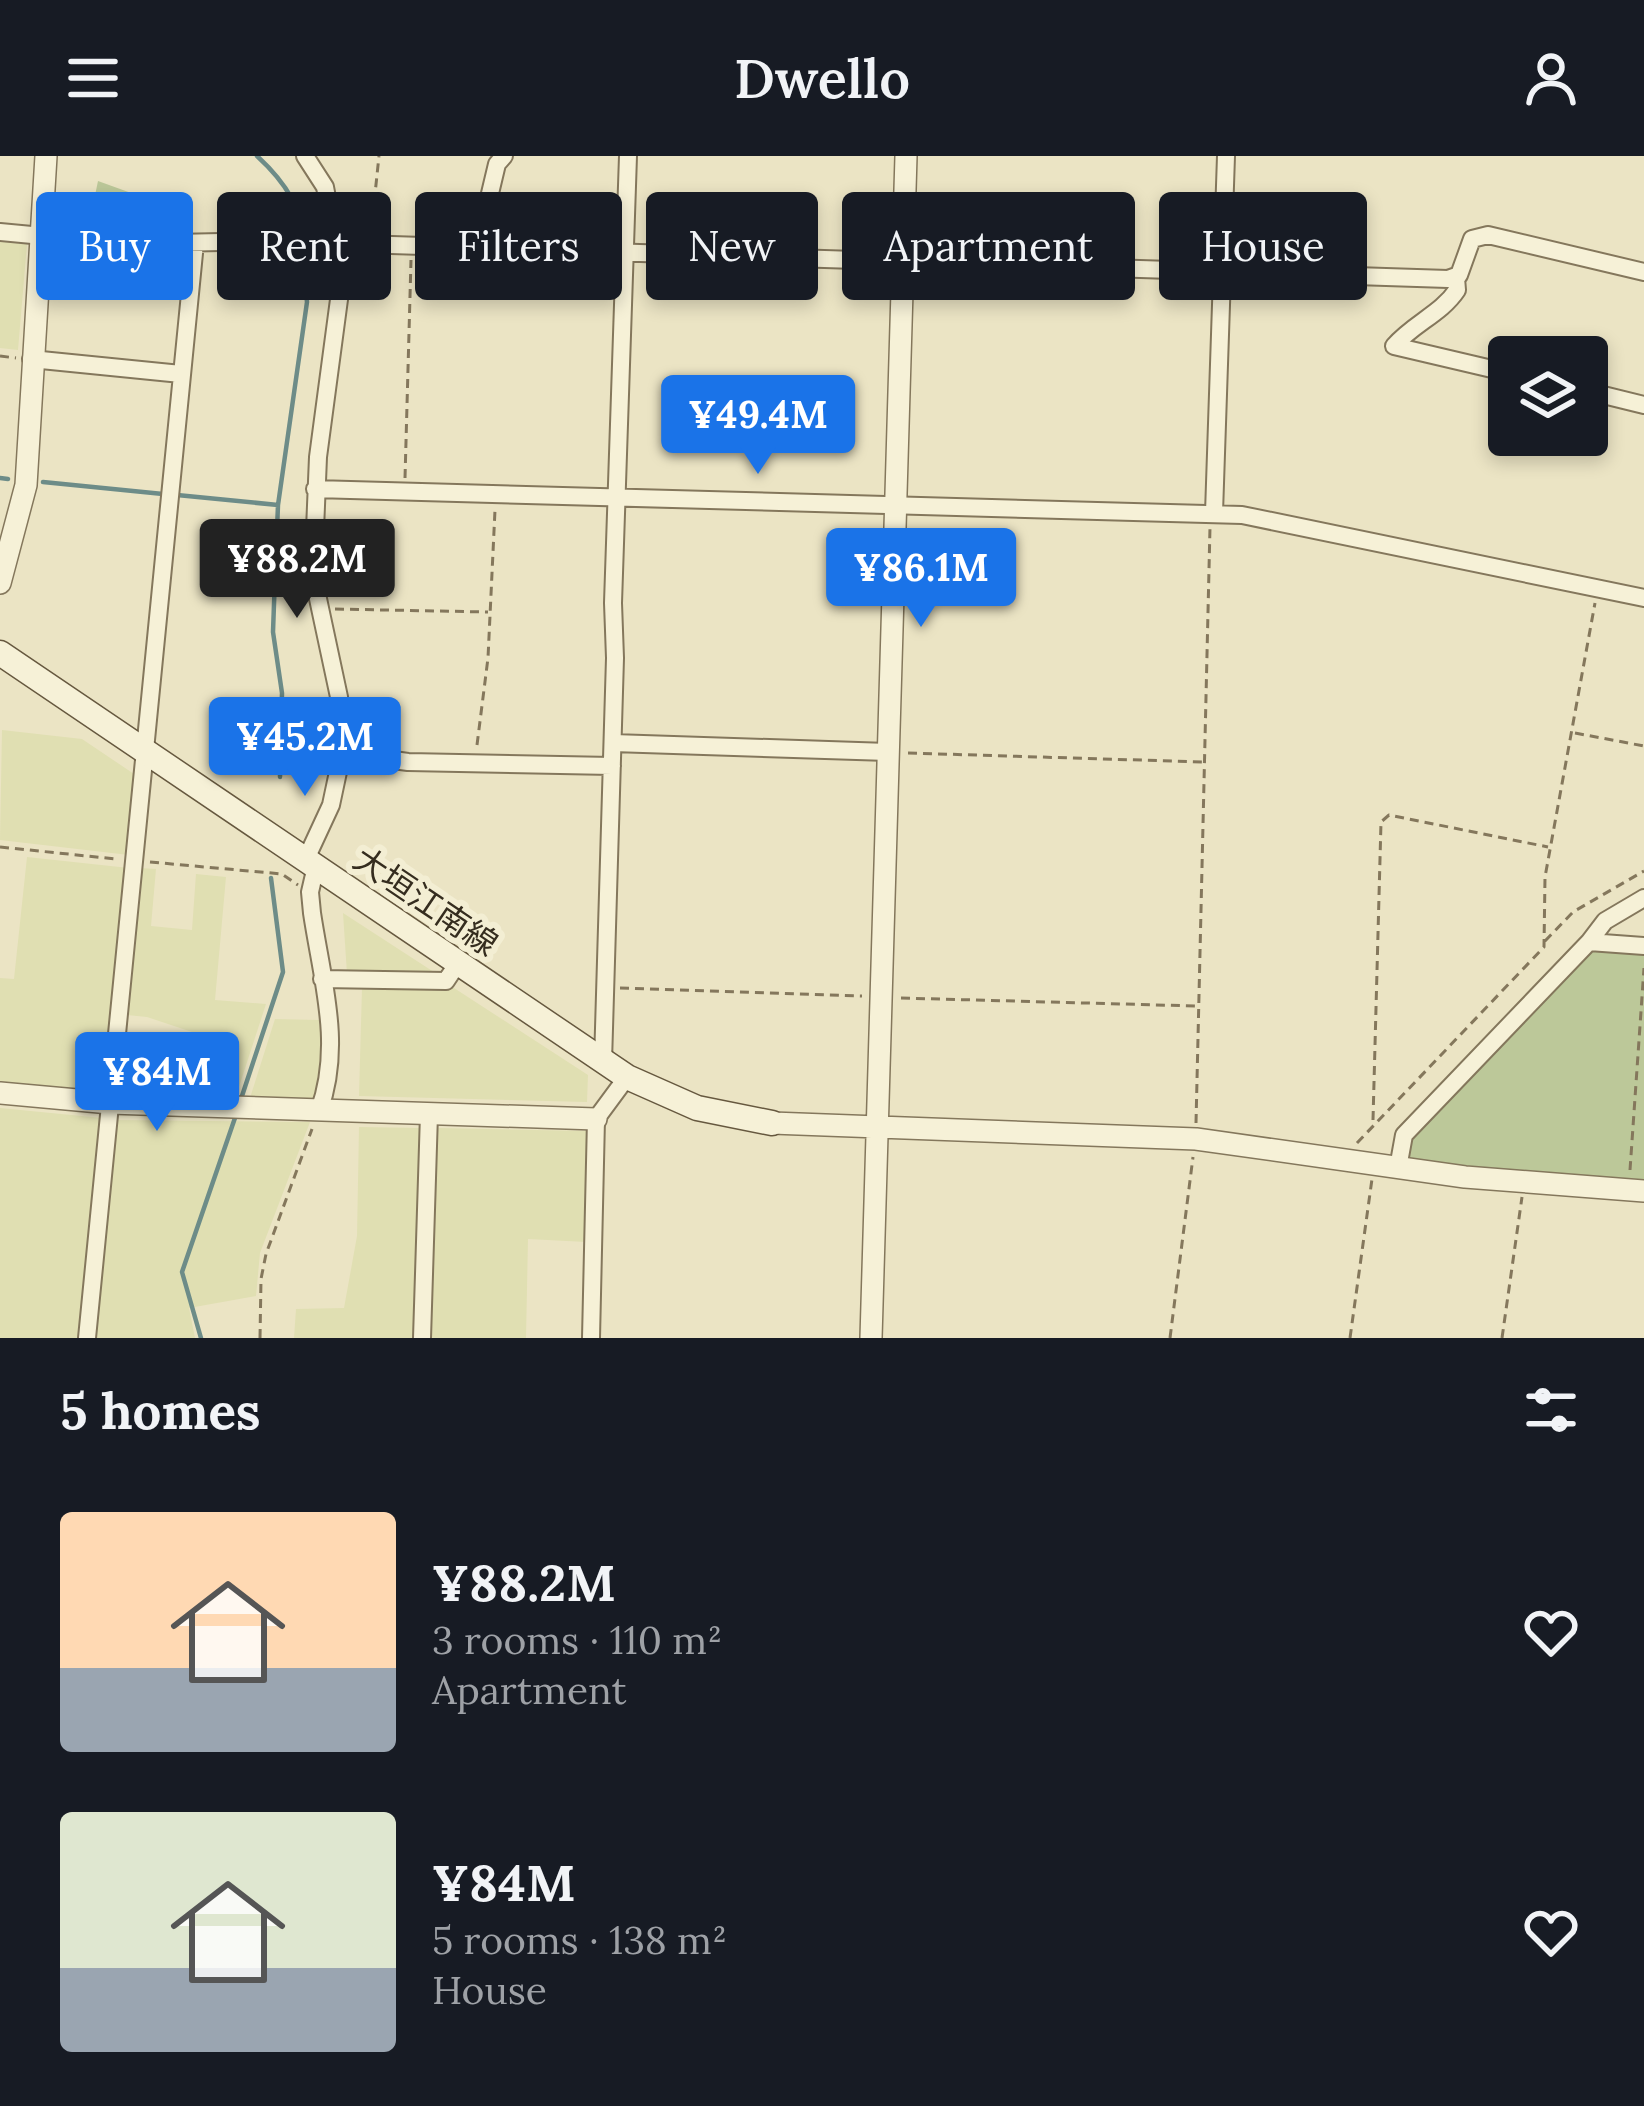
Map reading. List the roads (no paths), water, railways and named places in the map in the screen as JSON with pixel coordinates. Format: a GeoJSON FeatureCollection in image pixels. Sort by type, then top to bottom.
{"type":"FeatureCollection","features":[{"type":"Feature","properties":{"kind":"main road","name":"大垣江南線"},"geometry":{"type":"LineString","coordinates":[[0,653],[627,1077],[698,1108],[772,1123]]}},
{"type":"Feature","properties":{"kind":"street"},"geometry":{"type":"LineString","coordinates":[[43,192],[46,156]]}},
{"type":"Feature","properties":{"kind":"street"},"geometry":{"type":"LineString","coordinates":[[305,156],[326,192]]}},
{"type":"Feature","properties":{"kind":"street"},"geometry":{"type":"LineString","coordinates":[[490,192],[497,164],[504,156]]}},
{"type":"Feature","properties":{"kind":"street"},"geometry":{"type":"LineString","coordinates":[[603,1062],[628,156]]}},
{"type":"Feature","properties":{"kind":"street"},"geometry":{"type":"LineString","coordinates":[[905,192],[906,156]]}},
{"type":"Feature","properties":{"kind":"street"},"geometry":{"type":"LineString","coordinates":[[1225,192],[1226,156]]}},
{"type":"Feature","properties":{"kind":"street"},"geometry":{"type":"LineString","coordinates":[[0,232],[36,233]]}},
{"type":"Feature","properties":{"kind":"street"},"geometry":{"type":"LineString","coordinates":[[1488,368],[1394,346],[1422,317],[1443,308],[1457,290],[1456,278],[1468,245],[1478,235],[1644,272]]}},
{"type":"Feature","properties":{"kind":"street"},"geometry":{"type":"LineString","coordinates":[[87,1338],[195,243],[217,243]]}},
{"type":"Feature","properties":{"kind":"street"},"geometry":{"type":"LineString","coordinates":[[622,254],[842,260]]}},
{"type":"Feature","properties":{"kind":"street"},"geometry":{"type":"LineString","coordinates":[[1367,276],[1456,278]]}},
{"type":"Feature","properties":{"kind":"street"},"geometry":{"type":"LineString","coordinates":[[0,583],[26,485],[36,280]]}},
{"type":"Feature","properties":{"kind":"street"},"geometry":{"type":"LineString","coordinates":[[319,1111],[333,1041],[310,892],[311,862],[342,754],[339,698],[314,574],[315,489],[330,349],[342,300]]}},
{"type":"Feature","properties":{"kind":"street"},"geometry":{"type":"LineString","coordinates":[[871,1338],[902,300]]}},
{"type":"Feature","properties":{"kind":"street"},"geometry":{"type":"LineString","coordinates":[[1212,513],[1221,300]]}},
{"type":"Feature","properties":{"kind":"street"},"geometry":{"type":"LineString","coordinates":[[31,359],[181,374]]}},
{"type":"Feature","properties":{"kind":"street"},"geometry":{"type":"LineString","coordinates":[[1608,397],[1644,405]]}},
{"type":"Feature","properties":{"kind":"street"},"geometry":{"type":"LineString","coordinates":[[315,489],[1242,515],[1644,598]]}},
{"type":"Feature","properties":{"kind":"street"},"geometry":{"type":"LineString","coordinates":[[613,742],[888,752]]}},
{"type":"Feature","properties":{"kind":"street"},"geometry":{"type":"LineString","coordinates":[[342,754],[408,763],[612,766]]}},
{"type":"Feature","properties":{"kind":"street"},"geometry":{"type":"LineString","coordinates":[[1398,1168],[1404,1135],[1606,921],[1644,898]]}},
{"type":"Feature","properties":{"kind":"street"},"geometry":{"type":"LineString","coordinates":[[1589,942],[1644,946]]}},
{"type":"Feature","properties":{"kind":"street"},"geometry":{"type":"LineString","coordinates":[[322,980],[446,981],[458,963]]}},
{"type":"Feature","properties":{"kind":"street"},"geometry":{"type":"LineString","coordinates":[[591,1338],[596,1119],[627,1077]]}},
{"type":"Feature","properties":{"kind":"street"},"geometry":{"type":"LineString","coordinates":[[0,1093],[110,1103],[596,1119]]}},
{"type":"Feature","properties":{"kind":"street"},"geometry":{"type":"LineString","coordinates":[[422,1338],[430,1114]]}},
{"type":"Feature","properties":{"kind":"street"},"geometry":{"type":"LineString","coordinates":[[772,1123],[1196,1139],[1398,1168],[1636,1190]]}},
{"type":"Feature","properties":{"kind":"waterway"},"geometry":{"type":"LineString","coordinates":[[257,156],[288,192]]}},
{"type":"Feature","properties":{"kind":"waterway"},"geometry":{"type":"LineString","coordinates":[[280,777],[282,693],[273,632],[278,505],[307,300]]}},
{"type":"Feature","properties":{"kind":"waterway"},"geometry":{"type":"LineString","coordinates":[[0,478],[8,479]]}},
{"type":"Feature","properties":{"kind":"waterway"},"geometry":{"type":"LineString","coordinates":[[43,482],[163,494]]}},
{"type":"Feature","properties":{"kind":"waterway"},"geometry":{"type":"LineString","coordinates":[[177,495],[278,505]]}},
{"type":"Feature","properties":{"kind":"waterway"},"geometry":{"type":"LineString","coordinates":[[241,1099],[283,972],[271,878]]}},
{"type":"Feature","properties":{"kind":"waterway"},"geometry":{"type":"LineString","coordinates":[[201,1338],[182,1272],[236,1115]]}}]}
